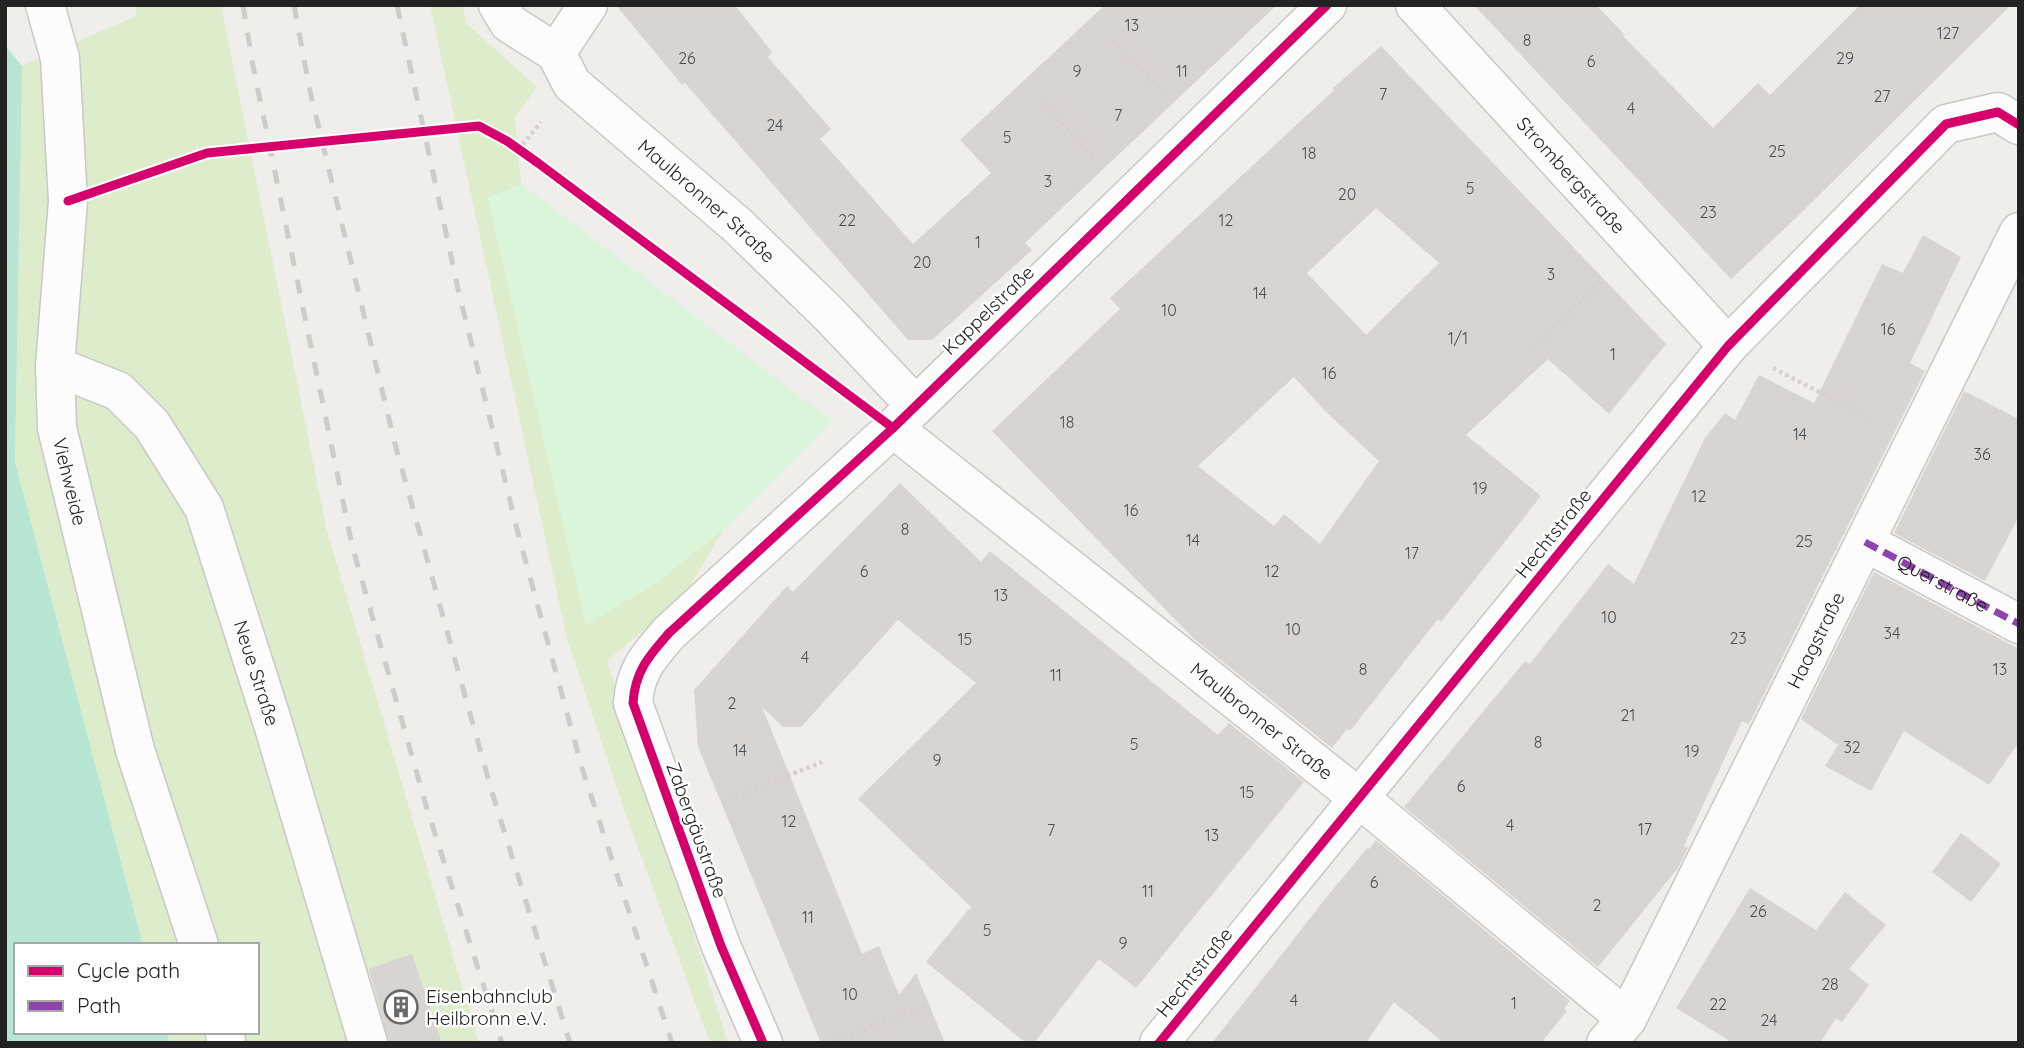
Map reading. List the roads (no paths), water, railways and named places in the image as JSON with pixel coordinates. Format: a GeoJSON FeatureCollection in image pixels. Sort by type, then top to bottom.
{"type":"FeatureCollection","features":[{"type":"Feature","properties":{"kind":"street","name":"Viehweide"},"geometry":{"type":"LineString","coordinates":[[45,5],[60,58],[68,201],[55,366],[57,428],[135,750],[199,943]]}},
{"type":"Feature","properties":{"kind":"street"},"geometry":{"type":"LineString","coordinates":[[498,5],[509,23],[556,52],[588,5]]}},
{"type":"Feature","properties":{"kind":"street","name":"Kappelstraße"},"geometry":{"type":"LineString","coordinates":[[669,633],[904,417],[1326,5]]}},
{"type":"Feature","properties":{"kind":"street","name":"Strombergstraße"},"geometry":{"type":"LineString","coordinates":[[1415,5],[1728,346]]}},
{"type":"Feature","properties":{"kind":"street","name":"Maulbronner Straße"},"geometry":{"type":"LineString","coordinates":[[556,52],[572,83],[737,225],[829,314],[904,417],[1359,798],[1617,1031]]}},
{"type":"Feature","properties":{"kind":"street","name":"Hechtstraße"},"geometry":{"type":"LineString","coordinates":[[1159,1043],[1728,346],[1946,124],[1998,112],[2019,125]]}},
{"type":"Feature","properties":{"kind":"street","name":"Haagstraße"},"geometry":{"type":"LineString","coordinates":[[1617,1031],[2019,232]]}},
{"type":"Feature","properties":{"kind":"street","name":"Neue Straße"},"geometry":{"type":"LineString","coordinates":[[55,366],[118,391],[152,425],[204,508],[274,724],[368,1043]]}},
{"type":"Feature","properties":{"kind":"street","name":"Querstraße"},"geometry":{"type":"LineString","coordinates":[[1865,542],[2019,624]]}},
{"type":"Feature","properties":{"kind":"street","name":"Zabergäustraße"},"geometry":{"type":"LineString","coordinates":[[669,633],[646,659],[634,684],[633,703],[720,946],[763,1043]]}},
{"type":"Feature","properties":{"kind":"railway"},"geometry":{"type":"LineString","coordinates":[[243,5],[253,66],[352,545],[427,809],[502,1043]]}},
{"type":"Feature","properties":{"kind":"railway"},"geometry":{"type":"LineString","coordinates":[[294,5],[310,91],[395,444],[491,789],[570,1043]]}},
{"type":"Feature","properties":{"kind":"railway"},"geometry":{"type":"LineString","coordinates":[[397,5],[458,289],[519,537],[582,768],[672,1043]]}},
{"type":"Feature","properties":{"kind":"place","name":"Eisenbahnclub Heilbronn e.V."},"geometry":{"type":"Point","coordinates":[401,1007]}}]}
